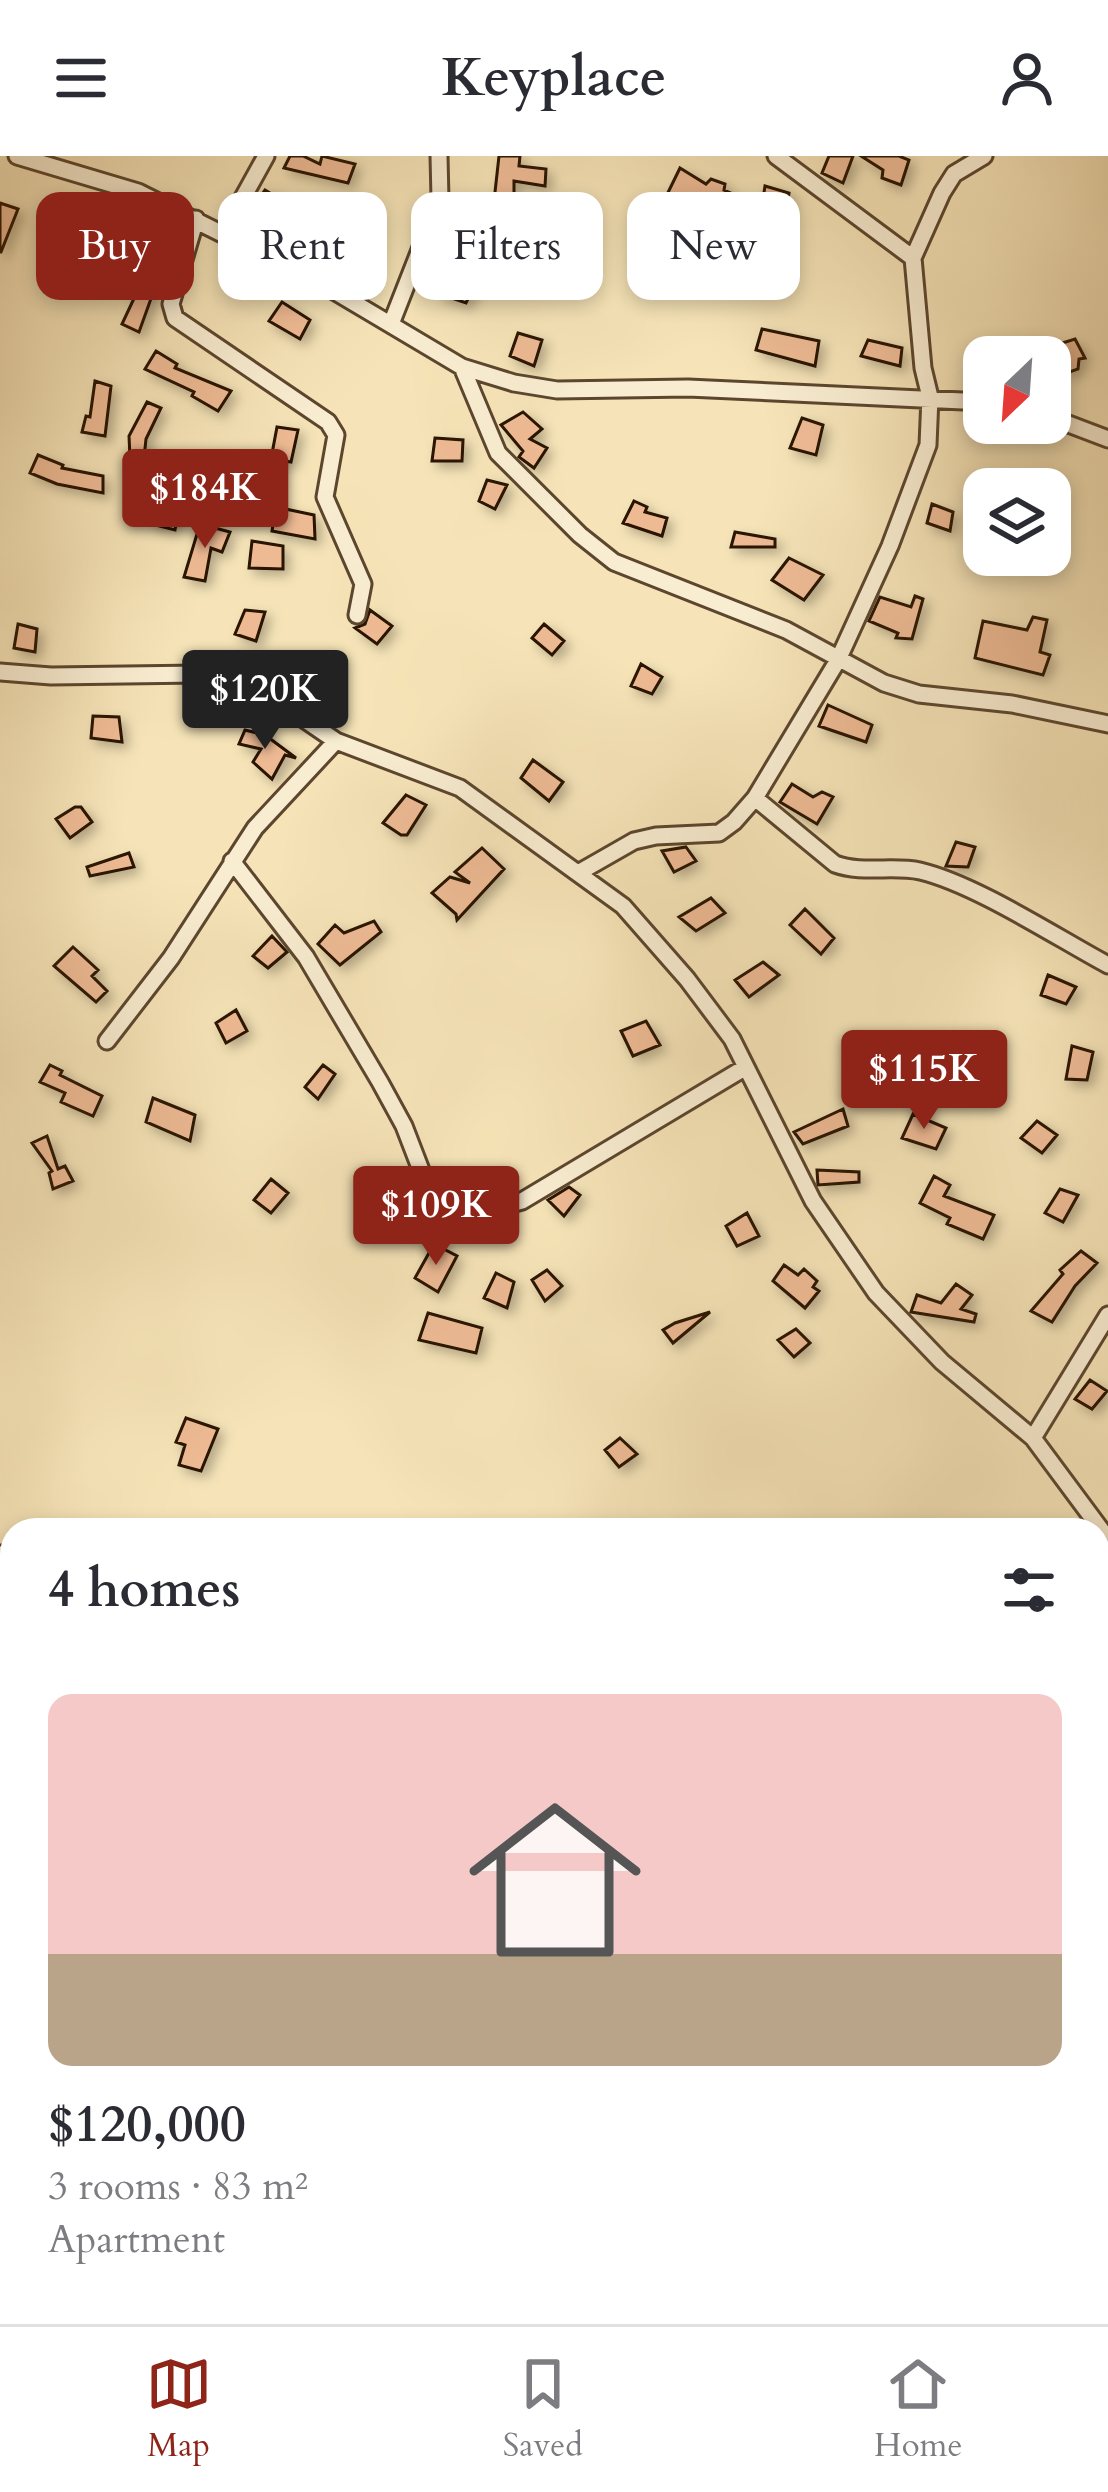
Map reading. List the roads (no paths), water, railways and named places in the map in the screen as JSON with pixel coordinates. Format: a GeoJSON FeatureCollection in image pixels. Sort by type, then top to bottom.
{"type":"FeatureCollection","features":[{"type":"Feature","properties":{"kind":"street"},"geometry":{"type":"LineString","coordinates":[[17,156],[138,192],[218,229]]}},
{"type":"Feature","properties":{"kind":"street"},"geometry":{"type":"LineString","coordinates":[[246,192],[266,156]]}},
{"type":"Feature","properties":{"kind":"street"},"geometry":{"type":"LineString","coordinates":[[391,324],[440,199],[439,156]]}},
{"type":"Feature","properties":{"kind":"street"},"geometry":{"type":"LineString","coordinates":[[776,156],[913,258]]}},
{"type":"Feature","properties":{"kind":"street"},"geometry":{"type":"LineString","coordinates":[[578,874],[634,841],[719,833],[755,798],[838,660],[869,597],[928,445],[930,397],[913,258],[954,174],[984,156]]}},
{"type":"Feature","properties":{"kind":"street"},"geometry":{"type":"LineString","coordinates":[[196,219],[171,304],[175,318],[328,422],[336,435],[326,497],[363,584],[357,615]]}},
{"type":"Feature","properties":{"kind":"street"},"geometry":{"type":"LineString","coordinates":[[347,300],[462,367],[557,390],[688,388],[963,400]]}},
{"type":"Feature","properties":{"kind":"street"},"geometry":{"type":"LineString","coordinates":[[462,367],[498,453],[580,535],[614,562],[786,630],[884,683],[919,694],[1012,704],[1108,724]]}},
{"type":"Feature","properties":{"kind":"street"},"geometry":{"type":"LineString","coordinates":[[1071,425],[1108,439]]}},
{"type":"Feature","properties":{"kind":"street"},"geometry":{"type":"LineString","coordinates":[[0,672],[199,674],[237,684],[336,741],[460,788],[623,906],[732,1040],[813,1201],[876,1292],[942,1363],[1033,1438],[1092,1518]]}},
{"type":"Feature","properties":{"kind":"street"},"geometry":{"type":"LineString","coordinates":[[107,1041],[171,958],[255,828],[336,741]]}},
{"type":"Feature","properties":{"kind":"street"},"geometry":{"type":"LineString","coordinates":[[755,798],[836,864],[851,869],[919,870],[959,885],[1108,965]]}},
{"type":"Feature","properties":{"kind":"street"},"geometry":{"type":"LineString","coordinates":[[232,861],[306,956],[404,1126],[445,1222],[522,1201],[746,1067]]}},
{"type":"Feature","properties":{"kind":"street"},"geometry":{"type":"LineString","coordinates":[[1033,1438],[1108,1315]]}}]}
